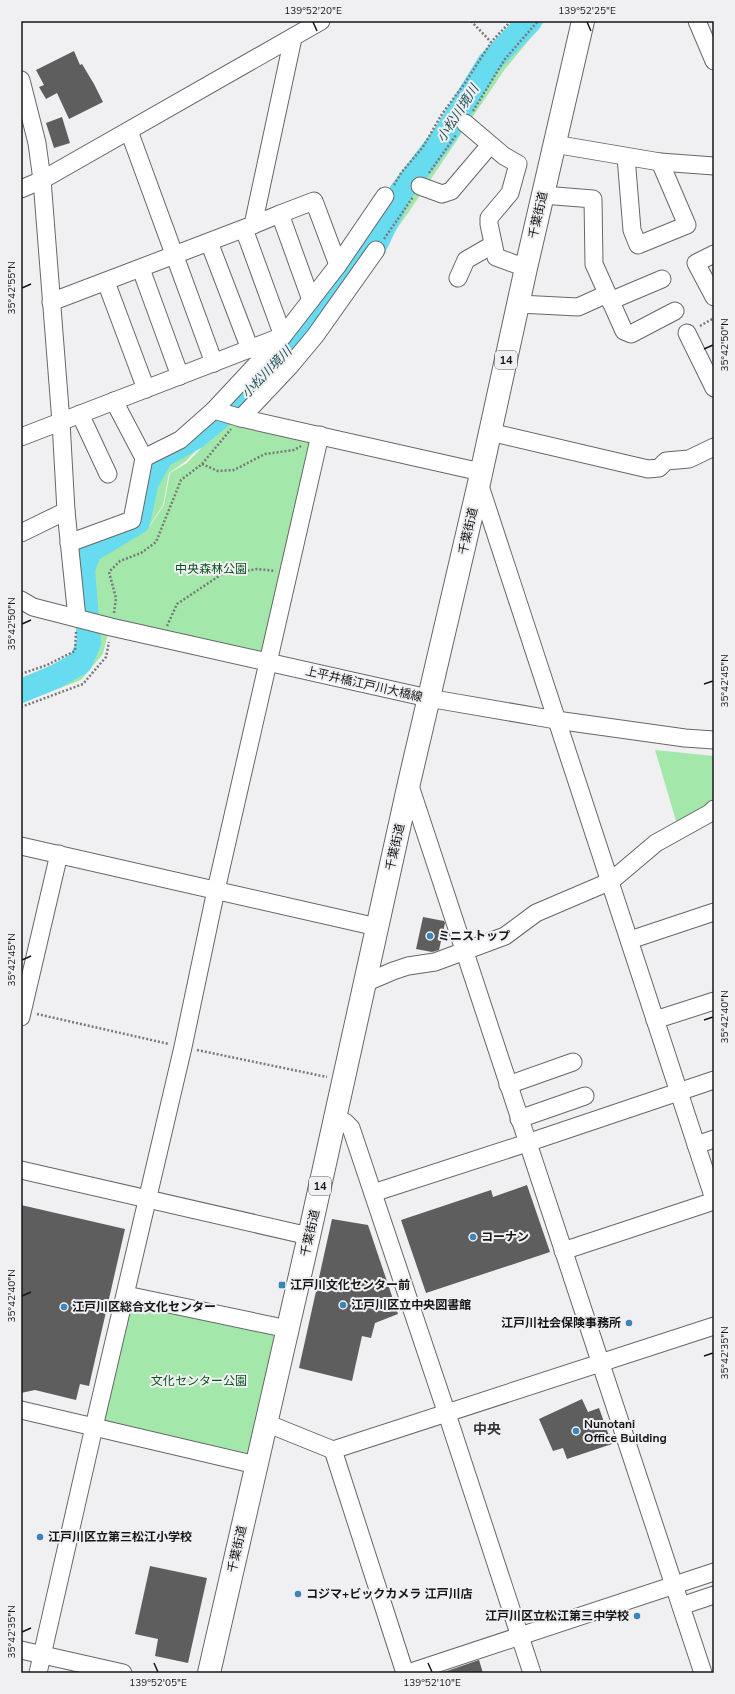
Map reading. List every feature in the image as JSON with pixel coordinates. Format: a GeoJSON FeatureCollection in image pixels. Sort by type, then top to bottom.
{"type":"FeatureCollection","features":[{"type":"Feature","properties":{"kind":"highway","name":"千葉街道"},"geometry":{"type":"LineString","coordinates":[[209,1673],[309,1236],[428,698],[480,478],[526,268],[583,21]]}},
{"type":"Feature","properties":{"kind":"street"},"geometry":{"type":"LineString","coordinates":[[21,189],[42,180],[321,21]]}},
{"type":"Feature","properties":{"kind":"street"},"geometry":{"type":"LineString","coordinates":[[697,21],[714,61]]}},
{"type":"Feature","properties":{"kind":"street"},"geometry":{"type":"LineString","coordinates":[[283,336],[248,227],[293,38]]}},
{"type":"Feature","properties":{"kind":"street"},"geometry":{"type":"LineString","coordinates":[[21,80],[36,143],[42,180],[69,543],[84,620]]}},
{"type":"Feature","properties":{"kind":"street"},"geometry":{"type":"LineString","coordinates":[[465,123],[504,156],[518,164],[510,193],[489,218],[492,245],[496,257],[526,268]]}},
{"type":"Feature","properties":{"kind":"street"},"geometry":{"type":"LineString","coordinates":[[128,131],[214,362]]}},
{"type":"Feature","properties":{"kind":"street"},"geometry":{"type":"LineString","coordinates":[[554,144],[660,162],[714,166]]}},
{"type":"Feature","properties":{"kind":"street"},"geometry":{"type":"LineString","coordinates":[[420,186],[442,194],[450,191],[490,145]]}},
{"type":"Feature","properties":{"kind":"street"},"geometry":{"type":"LineString","coordinates":[[626,157],[632,230],[638,245],[687,225],[660,162]]}},
{"type":"Feature","properties":{"kind":"street"},"geometry":{"type":"LineString","coordinates":[[543,195],[593,199],[594,264],[624,331],[630,334],[675,311]]}},
{"type":"Feature","properties":{"kind":"street"},"geometry":{"type":"LineString","coordinates":[[228,414],[283,336],[338,265],[385,196]]}},
{"type":"Feature","properties":{"kind":"street"},"geometry":{"type":"LineString","coordinates":[[51,302],[141,269],[314,201],[338,265]]}},
{"type":"Feature","properties":{"kind":"street"},"geometry":{"type":"LineString","coordinates":[[280,214],[311,300]]}},
{"type":"Feature","properties":{"kind":"street"},"geometry":{"type":"LineString","coordinates":[[208,242],[250,349]]}},
{"type":"Feature","properties":{"kind":"street"},"geometry":{"type":"LineString","coordinates":[[458,278],[466,260],[492,245]]}},
{"type":"Feature","properties":{"kind":"street"},"geometry":{"type":"LineString","coordinates":[[144,458],[228,414],[290,366],[315,336],[376,250]]}},
{"type":"Feature","properties":{"kind":"street"},"geometry":{"type":"LineString","coordinates":[[714,254],[696,263],[714,297]]}},
{"type":"Feature","properties":{"kind":"street"},"geometry":{"type":"LineString","coordinates":[[141,269],[180,376]]}},
{"type":"Feature","properties":{"kind":"street"},"geometry":{"type":"LineString","coordinates":[[519,304],[578,307],[662,279]]}},
{"type":"Feature","properties":{"kind":"street"},"geometry":{"type":"LineString","coordinates":[[106,282],[146,389]]}},
{"type":"Feature","properties":{"kind":"street"},"geometry":{"type":"LineString","coordinates":[[688,333],[714,388]]}},
{"type":"Feature","properties":{"kind":"street"},"geometry":{"type":"LineString","coordinates":[[21,437],[283,336]]}},
{"type":"Feature","properties":{"kind":"street"},"geometry":{"type":"LineString","coordinates":[[69,543],[132,520],[144,458],[114,401]]}},
{"type":"Feature","properties":{"kind":"street"},"geometry":{"type":"LineString","coordinates":[[80,414],[108,474]]}},
{"type":"Feature","properties":{"kind":"street"},"geometry":{"type":"LineString","coordinates":[[228,414],[320,435],[480,478],[556,720],[611,881],[714,1200],[563,1251]]}},
{"type":"Feature","properties":{"kind":"street"},"geometry":{"type":"LineString","coordinates":[[490,432],[648,469],[659,468],[666,461],[689,459],[714,447]]}},
{"type":"Feature","properties":{"kind":"street"},"geometry":{"type":"LineString","coordinates":[[38,1673],[183,1047],[216,890],[320,435]]}},
{"type":"Feature","properties":{"kind":"street"},"geometry":{"type":"LineString","coordinates":[[21,533],[66,510]]}},
{"type":"Feature","properties":{"kind":"street","name":"上平井橋江戸川大橋線"},"geometry":{"type":"LineString","coordinates":[[21,600],[33,606],[111,627],[428,698],[556,720],[685,738],[714,740]]}},
{"type":"Feature","properties":{"kind":"street"},"geometry":{"type":"LineString","coordinates":[[409,783],[703,1673]]}},
{"type":"Feature","properties":{"kind":"street"},"geometry":{"type":"LineString","coordinates":[[365,984],[393,971],[408,966],[435,962],[505,936],[536,913],[611,881],[656,843],[710,813],[714,809]]}},
{"type":"Feature","properties":{"kind":"street"},"geometry":{"type":"LineString","coordinates":[[21,846],[377,927]]}},
{"type":"Feature","properties":{"kind":"street"},"geometry":{"type":"LineString","coordinates":[[21,1017],[59,854]]}},
{"type":"Feature","properties":{"kind":"street"},"geometry":{"type":"LineString","coordinates":[[630,940],[714,912]]}},
{"type":"Feature","properties":{"kind":"street"},"geometry":{"type":"LineString","coordinates":[[655,1020],[714,1001]]}},
{"type":"Feature","properties":{"kind":"street"},"geometry":{"type":"LineString","coordinates":[[508,1085],[573,1062]]}},
{"type":"Feature","properties":{"kind":"street"},"geometry":{"type":"LineString","coordinates":[[373,1193],[714,1080]]}},
{"type":"Feature","properties":{"kind":"street"},"geometry":{"type":"LineString","coordinates":[[519,1119],[585,1096]]}},
{"type":"Feature","properties":{"kind":"street"},"geometry":{"type":"LineString","coordinates":[[335,1120],[345,1122],[351,1128],[532,1673]]}},
{"type":"Feature","properties":{"kind":"street"},"geometry":{"type":"LineString","coordinates":[[696,1145],[714,1139]]}},
{"type":"Feature","properties":{"kind":"street"},"geometry":{"type":"LineString","coordinates":[[21,1170],[309,1236]]}},
{"type":"Feature","properties":{"kind":"street"},"geometry":{"type":"LineString","coordinates":[[126,1295],[288,1329]]}},
{"type":"Feature","properties":{"kind":"street"},"geometry":{"type":"LineString","coordinates":[[266,1423],[334,1450],[714,1326]]}},
{"type":"Feature","properties":{"kind":"street"},"geometry":{"type":"LineString","coordinates":[[21,1410],[256,1466]]}},
{"type":"Feature","properties":{"kind":"street"},"geometry":{"type":"LineString","coordinates":[[334,1450],[406,1673],[714,1572]]}},
{"type":"Feature","properties":{"kind":"street"},"geometry":{"type":"LineString","coordinates":[[681,1606],[714,1595]]}},
{"type":"Feature","properties":{"kind":"street"},"geometry":{"type":"LineString","coordinates":[[21,1650],[123,1673]]}},
{"type":"Feature","properties":{"kind":"path"},"geometry":{"type":"LineString","coordinates":[[471,21],[491,42]]}},
{"type":"Feature","properties":{"kind":"path"},"geometry":{"type":"LineString","coordinates":[[385,196],[390,194],[401,173],[423,147],[442,114],[491,42],[511,21]]}},
{"type":"Feature","properties":{"kind":"path"},"geometry":{"type":"LineString","coordinates":[[21,707],[84,684],[106,657],[116,598],[109,572],[120,561],[141,553],[156,542],[181,480],[202,464],[228,414]]}},
{"type":"Feature","properties":{"kind":"path"},"geometry":{"type":"LineString","coordinates":[[202,464],[218,471],[234,470],[265,454],[294,450],[320,435]]}},
{"type":"Feature","properties":{"kind":"path"},"geometry":{"type":"LineString","coordinates":[[162,639],[177,604],[222,574],[258,569],[289,573]]}},
{"type":"Feature","properties":{"kind":"path"},"geometry":{"type":"LineString","coordinates":[[21,674],[47,665],[75,651],[84,620]]}},
{"type":"Feature","properties":{"kind":"green space"},"geometry":{"type":"Polygon","coordinates":[[[514,21],[545,21],[505,69],[406,216],[321,334],[241,414],[219,408],[366,237],[403,176],[437,131],[482,55],[514,21]]]}},
{"type":"Feature","properties":{"kind":"green space","name":"中央森林公園"},"geometry":{"type":"Polygon","coordinates":[[[215,412],[229,417],[186,461],[169,473],[163,505],[150,525],[99,558],[100,560],[100,558],[150,526],[164,505],[170,473],[187,463],[231,417],[315,437],[266,658],[110,625],[103,654],[81,680],[21,703],[21,678],[78,654],[82,626],[72,545],[133,521],[146,459],[215,412]]]}},
{"type":"Feature","properties":{"kind":"green space"},"geometry":{"type":"Polygon","coordinates":[[[655,750],[714,756],[714,803],[677,824],[655,750]]]}},
{"type":"Feature","properties":{"kind":"green space","name":"文化センター公園"},"geometry":{"type":"Polygon","coordinates":[[[128,1300],[282,1332],[252,1460],[100,1424],[128,1300]]]}},
{"type":"Feature","properties":{"kind":"building"},"geometry":{"type":"Polygon","coordinates":[[[74,51],[80,65],[82,64],[103,102],[69,119],[57,93],[46,99],[39,87],[44,85],[36,70],[74,51]]]}},
{"type":"Feature","properties":{"kind":"building"},"geometry":{"type":"Polygon","coordinates":[[[62,117],[70,143],[54,148],[46,123],[62,117]]]}},
{"type":"Feature","properties":{"kind":"building"},"geometry":{"type":"Polygon","coordinates":[[[423,917],[444,921],[445,923],[439,950],[432,952],[416,949],[423,917]]]}},
{"type":"Feature","properties":{"kind":"building"},"geometry":{"type":"Polygon","coordinates":[[[527,1185],[550,1252],[426,1293],[401,1220],[491,1190],[493,1197],[527,1185]]]}},
{"type":"Feature","properties":{"kind":"building","name":"江戸川区総合文化センター"},"geometry":{"type":"Polygon","coordinates":[[[21,1205],[125,1229],[89,1386],[80,1384],[76,1400],[35,1390],[21,1393],[21,1205]]]}},
{"type":"Feature","properties":{"kind":"building","name":"江戸川区立中央図書館"},"geometry":{"type":"Polygon","coordinates":[[[332,1219],[368,1225],[398,1314],[375,1323],[371,1338],[362,1336],[352,1381],[299,1368],[332,1219]]]}},
{"type":"Feature","properties":{"kind":"building","name":"Nunotani Office Building"},"geometry":{"type":"Polygon","coordinates":[[[582,1399],[588,1412],[599,1408],[612,1444],[567,1459],[563,1448],[553,1451],[539,1419],[582,1399]]]}},
{"type":"Feature","properties":{"kind":"building"},"geometry":{"type":"Polygon","coordinates":[[[150,1566],[207,1578],[188,1663],[155,1656],[158,1639],[135,1634],[150,1566]]]}},
{"type":"Feature","properties":{"kind":"building"},"geometry":{"type":"Polygon","coordinates":[[[479,1660],[483,1673],[441,1673],[479,1660]]]}},
{"type":"Feature","properties":{"kind":"waterway","name":"小松川境川"},"geometry":{"type":"LineString","coordinates":[[21,691],[55,677],[80,663],[89,643],[83,569],[90,551],[138,522],[147,482],[162,456],[196,437],[225,413],[311,324],[374,248],[401,192],[446,133],[489,63],[530,21]]}},
{"type":"Feature","properties":{"kind":"place","name":"ミニストップ"},"geometry":{"type":"Point","coordinates":[430,936]}},
{"type":"Feature","properties":{"kind":"place","name":"コーナン"},"geometry":{"type":"Point","coordinates":[473,1237]}},
{"type":"Feature","properties":{"kind":"place","name":"江戸川文化センター前"},"geometry":{"type":"Point","coordinates":[282,1285]}},
{"type":"Feature","properties":{"kind":"place","name":"江戸川区立中央図書館"},"geometry":{"type":"Point","coordinates":[343,1305]}},
{"type":"Feature","properties":{"kind":"place","name":"江戸川区総合文化センター"},"geometry":{"type":"Point","coordinates":[64,1307]}},
{"type":"Feature","properties":{"kind":"place","name":"江戸川社会保険事務所"},"geometry":{"type":"Point","coordinates":[629,1323]}},
{"type":"Feature","properties":{"kind":"place","name":"Nunotani Office Building"},"geometry":{"type":"Point","coordinates":[576,1431]}},
{"type":"Feature","properties":{"kind":"place","name":"江戸川区立第三松江小学校"},"geometry":{"type":"Point","coordinates":[40,1537]}},
{"type":"Feature","properties":{"kind":"place","name":"コジマ+ビックカメラ 江戸川店"},"geometry":{"type":"Point","coordinates":[298,1594]}},
{"type":"Feature","properties":{"kind":"place","name":"江戸川区立松江第三中学校"},"geometry":{"type":"Point","coordinates":[637,1616]}},
{"type":"Feature","properties":{"kind":"district","name":"中央"},"geometry":{"type":"Point","coordinates":[487,1429]}}]}
